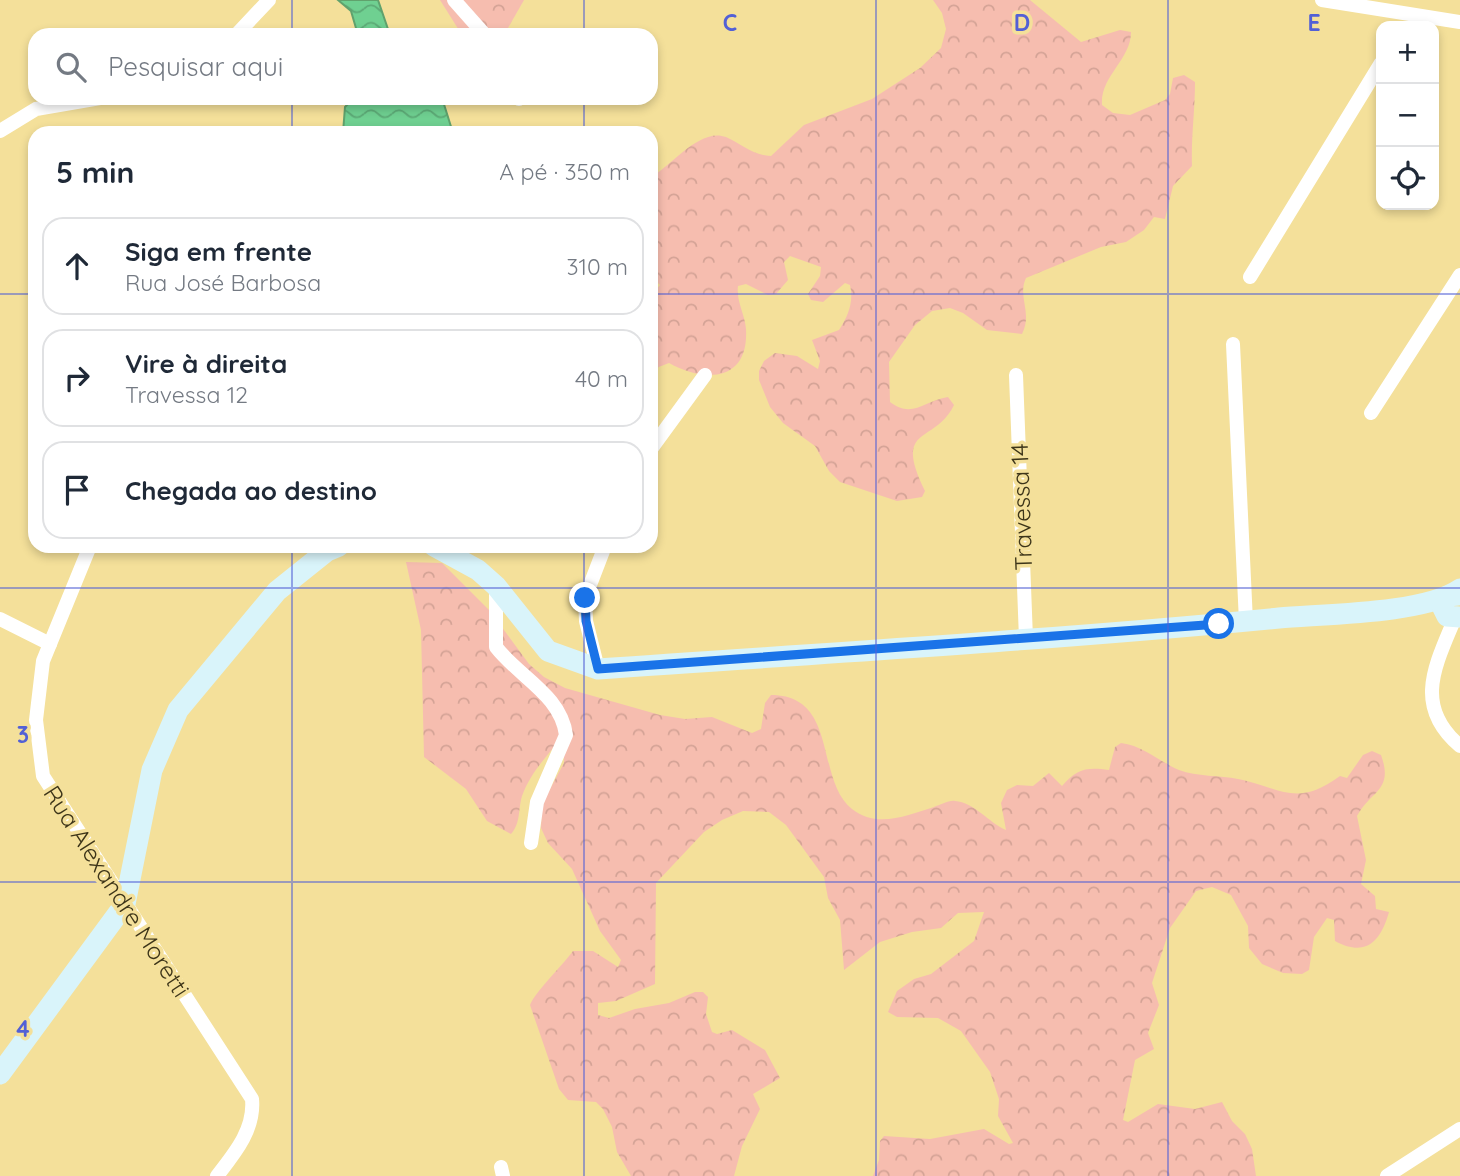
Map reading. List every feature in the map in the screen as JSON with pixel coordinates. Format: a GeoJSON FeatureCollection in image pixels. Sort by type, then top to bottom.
{"type":"FeatureCollection","features":[{"type":"Feature","properties":{"kind":"street"},"geometry":{"type":"LineString","coordinates":[[243,28],[269,0]]}},
{"type":"Feature","properties":{"kind":"street"},"geometry":{"type":"LineString","coordinates":[[454,0],[479,28]]}},
{"type":"Feature","properties":{"kind":"street"},"geometry":{"type":"LineString","coordinates":[[1321,0],[1407,20],[1460,22]]}},
{"type":"Feature","properties":{"kind":"street"},"geometry":{"type":"LineString","coordinates":[[1250,277],[1376,71]]}},
{"type":"Feature","properties":{"kind":"street"},"geometry":{"type":"LineString","coordinates":[[0,131],[36,109],[59,105]]}},
{"type":"Feature","properties":{"kind":"street"},"geometry":{"type":"LineString","coordinates":[[1371,413],[1460,275]]}},
{"type":"Feature","properties":{"kind":"street"},"geometry":{"type":"LineString","coordinates":[[1233,344],[1246,622]]}},
{"type":"Feature","properties":{"kind":"street"},"geometry":{"type":"LineString","coordinates":[[658,439],[705,375]]}},
{"type":"Feature","properties":{"kind":"street","name":"Travessa 14"},"geometry":{"type":"LineString","coordinates":[[1016,375],[1026,639]]}},
{"type":"Feature","properties":{"kind":"street","name":"Rua Alexandre Moretti"},"geometry":{"type":"LineString","coordinates":[[87,553],[43,661],[36,720],[43,776],[252,1099],[253,1108],[246,1136],[218,1176]]}},
{"type":"Feature","properties":{"kind":"street"},"geometry":{"type":"LineString","coordinates":[[0,1074],[125,904],[152,770],[178,710],[277,591],[324,553]]}},
{"type":"Feature","properties":{"kind":"street"},"geometry":{"type":"LineString","coordinates":[[447,553],[478,570],[496,586],[548,651],[598,669],[1246,622],[1416,605],[1456,605],[1431,687],[1433,708],[1447,734],[1460,746]]}},
{"type":"Feature","properties":{"kind":"street"},"geometry":{"type":"LineString","coordinates":[[598,669],[586,621],[585,598],[602,553]]}},
{"type":"Feature","properties":{"kind":"street"},"geometry":{"type":"LineString","coordinates":[[496,586],[496,647],[508,663],[554,702],[565,723],[566,735],[537,802],[531,843]]}},
{"type":"Feature","properties":{"kind":"street"},"geometry":{"type":"LineString","coordinates":[[0,619],[50,644]]}},
{"type":"Feature","properties":{"kind":"street"},"geometry":{"type":"LineString","coordinates":[[1387,1176],[1460,1129]]}},
{"type":"Feature","properties":{"kind":"green space"},"geometry":{"type":"Polygon","coordinates":[[[440,0],[524,0],[508,28],[458,28],[440,0]]]}},
{"type":"Feature","properties":{"kind":"green space"},"geometry":{"type":"Polygon","coordinates":[[[933,0],[1030,0],[1081,42],[1120,30],[1131,32],[1126,51],[1106,85],[1102,105],[1113,113],[1130,115],[1165,100],[1170,94],[1173,78],[1184,75],[1195,82],[1192,166],[1173,186],[1165,219],[1154,217],[1144,230],[1126,242],[1101,247],[1026,278],[1023,292],[1026,319],[1022,334],[987,330],[963,313],[950,308],[932,311],[915,325],[889,362],[890,402],[898,407],[912,409],[948,397],[954,405],[946,417],[915,445],[913,455],[916,470],[925,491],[922,497],[897,501],[840,482],[829,471],[815,446],[783,423],[770,407],[759,380],[759,371],[764,361],[775,353],[797,356],[818,369],[820,361],[812,340],[839,330],[851,303],[850,285],[845,283],[823,302],[811,300],[808,294],[820,276],[821,267],[790,256],[784,262],[788,280],[776,294],[768,295],[746,284],[738,286],[746,329],[745,346],[740,359],[732,368],[710,375],[697,374],[669,363],[658,367],[658,173],[696,142],[716,135],[726,137],[758,154],[771,156],[804,125],[872,99],[920,68],[941,48],[946,29],[942,13],[933,0]]]}},
{"type":"Feature","properties":{"kind":"green space"},"geometry":{"type":"Polygon","coordinates":[[[406,562],[442,563],[490,611],[529,664],[544,677],[565,688],[660,715],[685,719],[712,717],[752,733],[761,729],[765,703],[771,695],[792,699],[807,709],[817,723],[833,779],[841,796],[852,809],[872,818],[903,816],[955,801],[969,805],[1006,830],[1001,803],[1007,790],[1017,785],[1033,786],[1049,773],[1062,786],[1082,770],[1109,770],[1115,747],[1121,743],[1137,747],[1179,770],[1238,779],[1289,793],[1312,791],[1340,776],[1347,778],[1363,755],[1372,751],[1381,755],[1385,776],[1383,783],[1357,816],[1366,860],[1361,884],[1375,896],[1376,909],[1389,912],[1382,931],[1371,944],[1355,948],[1335,941],[1334,920],[1327,918],[1314,937],[1309,970],[1302,974],[1283,973],[1262,964],[1249,948],[1248,926],[1231,895],[1212,887],[1196,891],[1170,928],[1152,983],[1159,1005],[1148,1033],[1154,1049],[1135,1060],[1123,1120],[1128,1122],[1158,1104],[1195,1109],[1222,1102],[1232,1121],[1245,1134],[1252,1149],[1256,1176],[873,1176],[879,1160],[880,1141],[884,1136],[930,1139],[984,1129],[1009,1144],[1013,1143],[998,1116],[999,1099],[990,1072],[961,1031],[938,1018],[897,1017],[888,1012],[897,991],[914,979],[931,974],[974,941],[984,912],[958,913],[941,928],[912,932],[880,942],[844,970],[840,920],[828,898],[824,877],[786,825],[769,812],[743,811],[704,832],[656,883],[655,984],[616,1001],[598,1003],[598,1015],[609,1018],[635,1009],[669,1003],[695,992],[703,992],[708,997],[706,1014],[712,1032],[717,1034],[732,1030],[765,1050],[780,1078],[753,1094],[760,1109],[742,1146],[734,1176],[631,1176],[617,1152],[612,1127],[603,1109],[596,1102],[568,1100],[559,1089],[530,1005],[573,951],[593,951],[618,967],[621,960],[600,931],[572,869],[548,843],[541,828],[542,804],[564,763],[564,750],[553,748],[531,777],[522,796],[518,821],[511,834],[487,821],[466,789],[424,757],[421,630],[406,562]]]}},
{"type":"Feature","properties":{"kind":"water"},"geometry":{"type":"Polygon","coordinates":[[[338,0],[378,0],[388,28],[356,28],[351,11],[338,0]]]}},
{"type":"Feature","properties":{"kind":"water"},"geometry":{"type":"Polygon","coordinates":[[[444,105],[451,126],[344,126],[345,107],[444,105]]]}},
{"type":"Feature","properties":{"kind":"route"},"geometry":{"type":"LineString","coordinates":[[585,598],[586,621],[598,669],[1219,624]]}}]}
